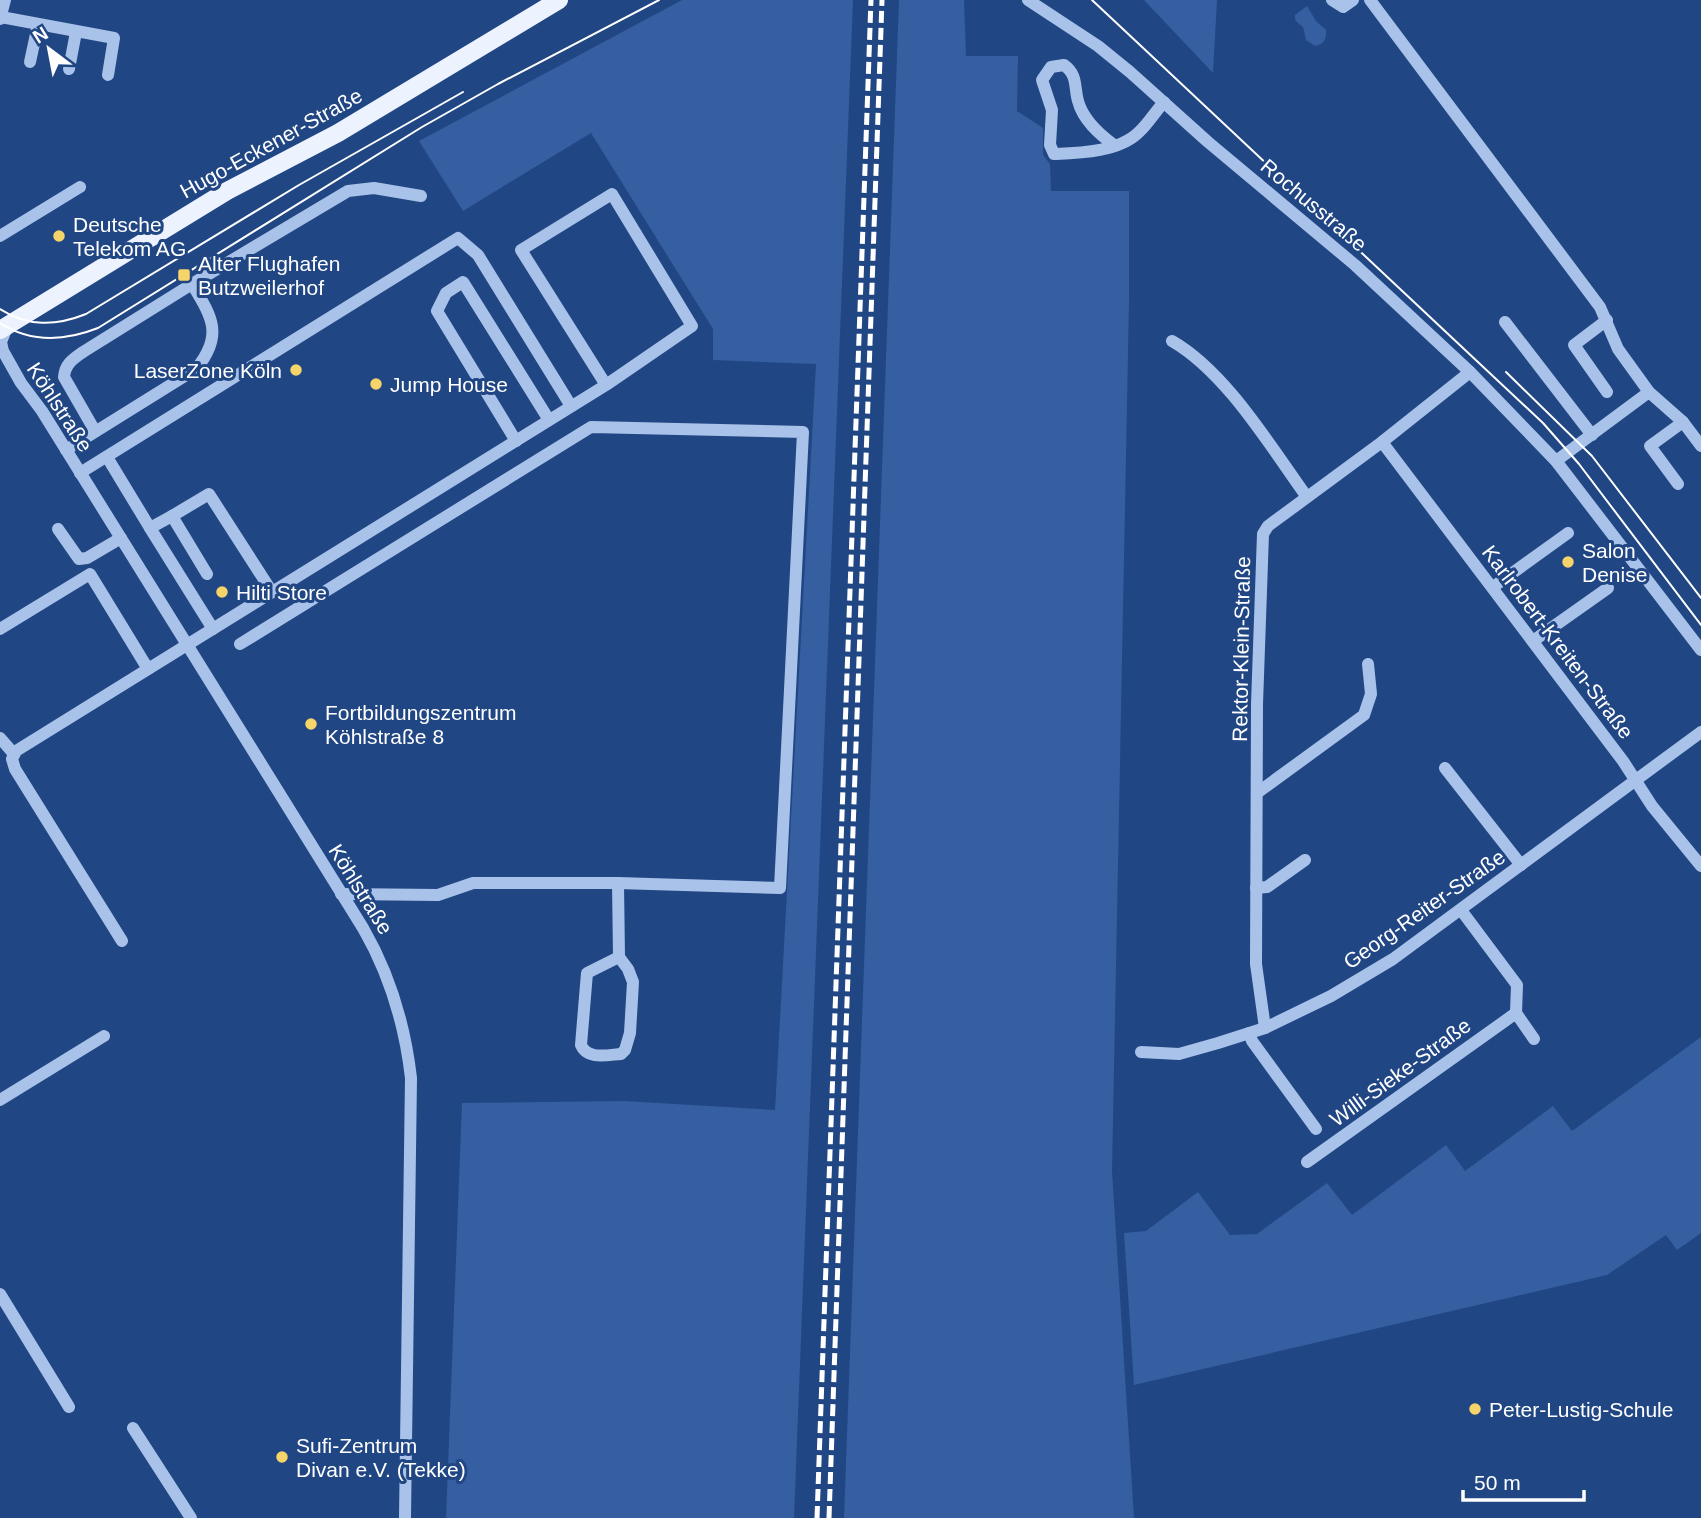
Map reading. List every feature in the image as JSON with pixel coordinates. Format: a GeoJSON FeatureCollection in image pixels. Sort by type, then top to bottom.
{"type":"FeatureCollection","features":[{"type":"Feature","properties":{"kind":"main road","name":"Hugo-Eckener-Straße"},"geometry":{"type":"LineString","coordinates":[[2,331],[227,191],[338,133],[559,0]]}},
{"type":"Feature","properties":{"kind":"street"},"geometry":{"type":"LineString","coordinates":[[5,0],[0,18],[114,38],[108,75]]}},
{"type":"Feature","properties":{"kind":"street","name":"Rochusstraße"},"geometry":{"type":"LineString","coordinates":[[1028,0],[1098,46],[1355,265],[1470,372],[1556,461],[1701,650]]}},
{"type":"Feature","properties":{"kind":"street"},"geometry":{"type":"LineString","coordinates":[[1332,0],[1343,7],[1353,0]]}},
{"type":"Feature","properties":{"kind":"street"},"geometry":{"type":"LineString","coordinates":[[1370,0],[1600,307],[1618,349],[1649,392],[1683,422],[1701,446]]}},
{"type":"Feature","properties":{"kind":"street"},"geometry":{"type":"LineString","coordinates":[[30,62],[38,25]]}},
{"type":"Feature","properties":{"kind":"street"},"geometry":{"type":"LineString","coordinates":[[69,69],[76,32]]}},
{"type":"Feature","properties":{"kind":"street"},"geometry":{"type":"LineString","coordinates":[[1114,145],[1097,133],[1085,115],[1078,102],[1076,82],[1070,69],[1064,65],[1051,67],[1042,80],[1052,110],[1050,145],[1054,154],[1096,152],[1125,142],[1139,133],[1164,102]]}},
{"type":"Feature","properties":{"kind":"street"},"geometry":{"type":"LineString","coordinates":[[0,236],[80,187]]}},
{"type":"Feature","properties":{"kind":"street"},"geometry":{"type":"LineString","coordinates":[[95,431],[64,377],[65,368],[70,361],[348,191],[374,188],[421,196]]}},
{"type":"Feature","properties":{"kind":"street"},"geometry":{"type":"LineString","coordinates":[[122,941],[15,769],[12,763],[14,754],[606,385],[692,326],[612,194],[521,250],[606,385]]}},
{"type":"Feature","properties":{"kind":"street"},"geometry":{"type":"LineString","coordinates":[[80,473],[458,238],[478,255],[571,407]]}},
{"type":"Feature","properties":{"kind":"street"},"geometry":{"type":"LineString","coordinates":[[516,441],[437,311],[446,293],[463,282],[549,420]]}},
{"type":"Feature","properties":{"kind":"street"},"geometry":{"type":"LineString","coordinates":[[66,450],[196,369],[203,360],[211,347],[214,329],[192,284]]}},
{"type":"Feature","properties":{"kind":"street"},"geometry":{"type":"LineString","coordinates":[[1607,320],[1574,345],[1607,391]]}},
{"type":"Feature","properties":{"kind":"street"},"geometry":{"type":"LineString","coordinates":[[1505,322],[1592,435]]}},
{"type":"Feature","properties":{"kind":"street","name":"Köhlstraße"},"geometry":{"type":"LineString","coordinates":[[2,331],[3,360],[66,450],[379,956],[401,1025],[411,1078],[405,1518]]}},
{"type":"Feature","properties":{"kind":"street"},"geometry":{"type":"LineString","coordinates":[[1172,341],[1193,353],[1242,407],[1307,497]]}},
{"type":"Feature","properties":{"kind":"street","name":"Rektor-Klein-Straße"},"geometry":{"type":"LineString","coordinates":[[1265,1028],[1256,964],[1255,888],[1262,534],[1268,526],[1382,442],[1470,372]]}},
{"type":"Feature","properties":{"kind":"street"},"geometry":{"type":"LineString","coordinates":[[1556,461],[1649,392]]}},
{"type":"Feature","properties":{"kind":"street"},"geometry":{"type":"LineString","coordinates":[[1678,484],[1650,446],[1683,422]]}},
{"type":"Feature","properties":{"kind":"street"},"geometry":{"type":"LineString","coordinates":[[240,644],[591,427],[803,432],[780,888],[618,883],[473,883],[438,895],[341,894]]}},
{"type":"Feature","properties":{"kind":"street","name":"Karlrobert-Kreiten-Straße"},"geometry":{"type":"LineString","coordinates":[[1382,442],[1493,587],[1636,780],[1652,806],[1701,866]]}},
{"type":"Feature","properties":{"kind":"street"},"geometry":{"type":"LineString","coordinates":[[107,457],[213,629]]}},
{"type":"Feature","properties":{"kind":"street"},"geometry":{"type":"LineString","coordinates":[[150,528],[209,494],[272,592]]}},
{"type":"Feature","properties":{"kind":"street"},"geometry":{"type":"LineString","coordinates":[[172,516],[207,574]]}},
{"type":"Feature","properties":{"kind":"street"},"geometry":{"type":"LineString","coordinates":[[58,529],[79,559],[86,558],[121,538]]}},
{"type":"Feature","properties":{"kind":"street"},"geometry":{"type":"LineString","coordinates":[[1493,587],[1568,533]]}},
{"type":"Feature","properties":{"kind":"street"},"geometry":{"type":"LineString","coordinates":[[0,629],[90,574],[148,669]]}},
{"type":"Feature","properties":{"kind":"street"},"geometry":{"type":"LineString","coordinates":[[1533,641],[1608,587]]}},
{"type":"Feature","properties":{"kind":"street"},"geometry":{"type":"LineString","coordinates":[[1257,793],[1363,715],[1371,694],[1368,664]]}},
{"type":"Feature","properties":{"kind":"street","name":"Georg-Reiter-Straße"},"geometry":{"type":"LineString","coordinates":[[1140,1052],[1179,1054],[1265,1028],[1331,996],[1393,959],[1701,732]]}},
{"type":"Feature","properties":{"kind":"street"},"geometry":{"type":"LineString","coordinates":[[0,738],[14,754]]}},
{"type":"Feature","properties":{"kind":"street"},"geometry":{"type":"LineString","coordinates":[[1444,768],[1521,865]]}},
{"type":"Feature","properties":{"kind":"street"},"geometry":{"type":"LineString","coordinates":[[1255,888],[1268,887],[1305,860]]}},
{"type":"Feature","properties":{"kind":"street"},"geometry":{"type":"LineString","coordinates":[[618,883],[619,957],[628,969],[632,982],[628,1044],[621,1054],[589,1055],[583,1051],[581,1045],[587,973],[619,957]]}},
{"type":"Feature","properties":{"kind":"street"},"geometry":{"type":"LineString","coordinates":[[1461,910],[1517,985],[1516,1013],[1534,1039]]}},
{"type":"Feature","properties":{"kind":"street","name":"Willi-Sieke-Straße"},"geometry":{"type":"LineString","coordinates":[[1307,1162],[1516,1013]]}},
{"type":"Feature","properties":{"kind":"street"},"geometry":{"type":"LineString","coordinates":[[1249,1033],[1252,1041],[1316,1129]]}},
{"type":"Feature","properties":{"kind":"street"},"geometry":{"type":"LineString","coordinates":[[0,1100],[104,1035]]}},
{"type":"Feature","properties":{"kind":"street"},"geometry":{"type":"LineString","coordinates":[[0,1294],[69,1407]]}},
{"type":"Feature","properties":{"kind":"street"},"geometry":{"type":"LineString","coordinates":[[133,1428],[191,1518]]}},
{"type":"Feature","properties":{"kind":"shaded area"},"geometry":{"type":"Polygon","coordinates":[[[682,0],[853,0],[794,1518],[446,1518],[462,1103],[624,1101],[775,1110],[816,364],[713,360],[713,329],[591,133],[463,211],[419,141],[682,0]]]}},
{"type":"Feature","properties":{"kind":"shaded area"},"geometry":{"type":"Polygon","coordinates":[[[899,0],[964,0],[966,56],[1018,56],[1017,111],[1043,128],[1043,155],[1050,164],[1051,191],[1129,191],[1112,1171],[1134,1518],[844,1518],[899,0]]]}},
{"type":"Feature","properties":{"kind":"shaded area"},"geometry":{"type":"Polygon","coordinates":[[[1144,0],[1217,0],[1213,73],[1144,0]]]}},
{"type":"Feature","properties":{"kind":"shaded area"},"geometry":{"type":"Polygon","coordinates":[[[1307,6],[1316,21],[1326,30],[1324,41],[1315,46],[1306,40],[1303,27],[1295,19],[1295,15],[1307,6]]]}},
{"type":"Feature","properties":{"kind":"shaded area"},"geometry":{"type":"Polygon","coordinates":[[[1701,1037],[1701,1233],[1677,1250],[1666,1235],[1607,1275],[1134,1385],[1124,1233],[1146,1231],[1198,1192],[1230,1235],[1257,1234],[1327,1183],[1352,1215],[1446,1145],[1465,1171],[1553,1106],[1572,1131],[1701,1037]]]}},
{"type":"Feature","properties":{"kind":"tram line"},"geometry":{"type":"LineString","coordinates":[[0,323],[24,334],[48,338],[73,336],[98,328],[422,127],[659,0]]}},
{"type":"Feature","properties":{"kind":"tram line"},"geometry":{"type":"LineString","coordinates":[[1092,0],[1543,423],[1579,464],[1701,625]]}},
{"type":"Feature","properties":{"kind":"tram line"},"geometry":{"type":"LineString","coordinates":[[0,309],[21,319],[42,323],[64,321],[86,314],[299,185],[463,92]]}},
{"type":"Feature","properties":{"kind":"tram line"},"geometry":{"type":"LineString","coordinates":[[1506,372],[1592,456],[1701,598]]}},
{"type":"Feature","properties":{"kind":"railway"},"geometry":{"type":"LineString","coordinates":[[817,1518],[871,0]]}},
{"type":"Feature","properties":{"kind":"railway"},"geometry":{"type":"LineString","coordinates":[[829,1518],[882,0]]}},
{"type":"Feature","properties":{"kind":"place","name":"Deutsche Telekom AG"},"geometry":{"type":"Point","coordinates":[59,236]}},
{"type":"Feature","properties":{"kind":"place","name":"Alter Flughafen Butzweilerhof"},"geometry":{"type":"Point","coordinates":[184,275]}},
{"type":"Feature","properties":{"kind":"place","name":"LaserZone Köln"},"geometry":{"type":"Point","coordinates":[296,370]}},
{"type":"Feature","properties":{"kind":"place","name":"Jump House"},"geometry":{"type":"Point","coordinates":[376,384]}},
{"type":"Feature","properties":{"kind":"place","name":"Salon Denise"},"geometry":{"type":"Point","coordinates":[1568,562]}},
{"type":"Feature","properties":{"kind":"place","name":"Hilti Store"},"geometry":{"type":"Point","coordinates":[222,592]}},
{"type":"Feature","properties":{"kind":"place","name":"Fortbildungszentrum Köhlstraße 8"},"geometry":{"type":"Point","coordinates":[311,724]}},
{"type":"Feature","properties":{"kind":"place","name":"Peter-Lustig-Schule"},"geometry":{"type":"Point","coordinates":[1475,1409]}},
{"type":"Feature","properties":{"kind":"place","name":"Sufi-Zentrum Divan e.V. (Tekke)"},"geometry":{"type":"Point","coordinates":[282,1457]}}]}
